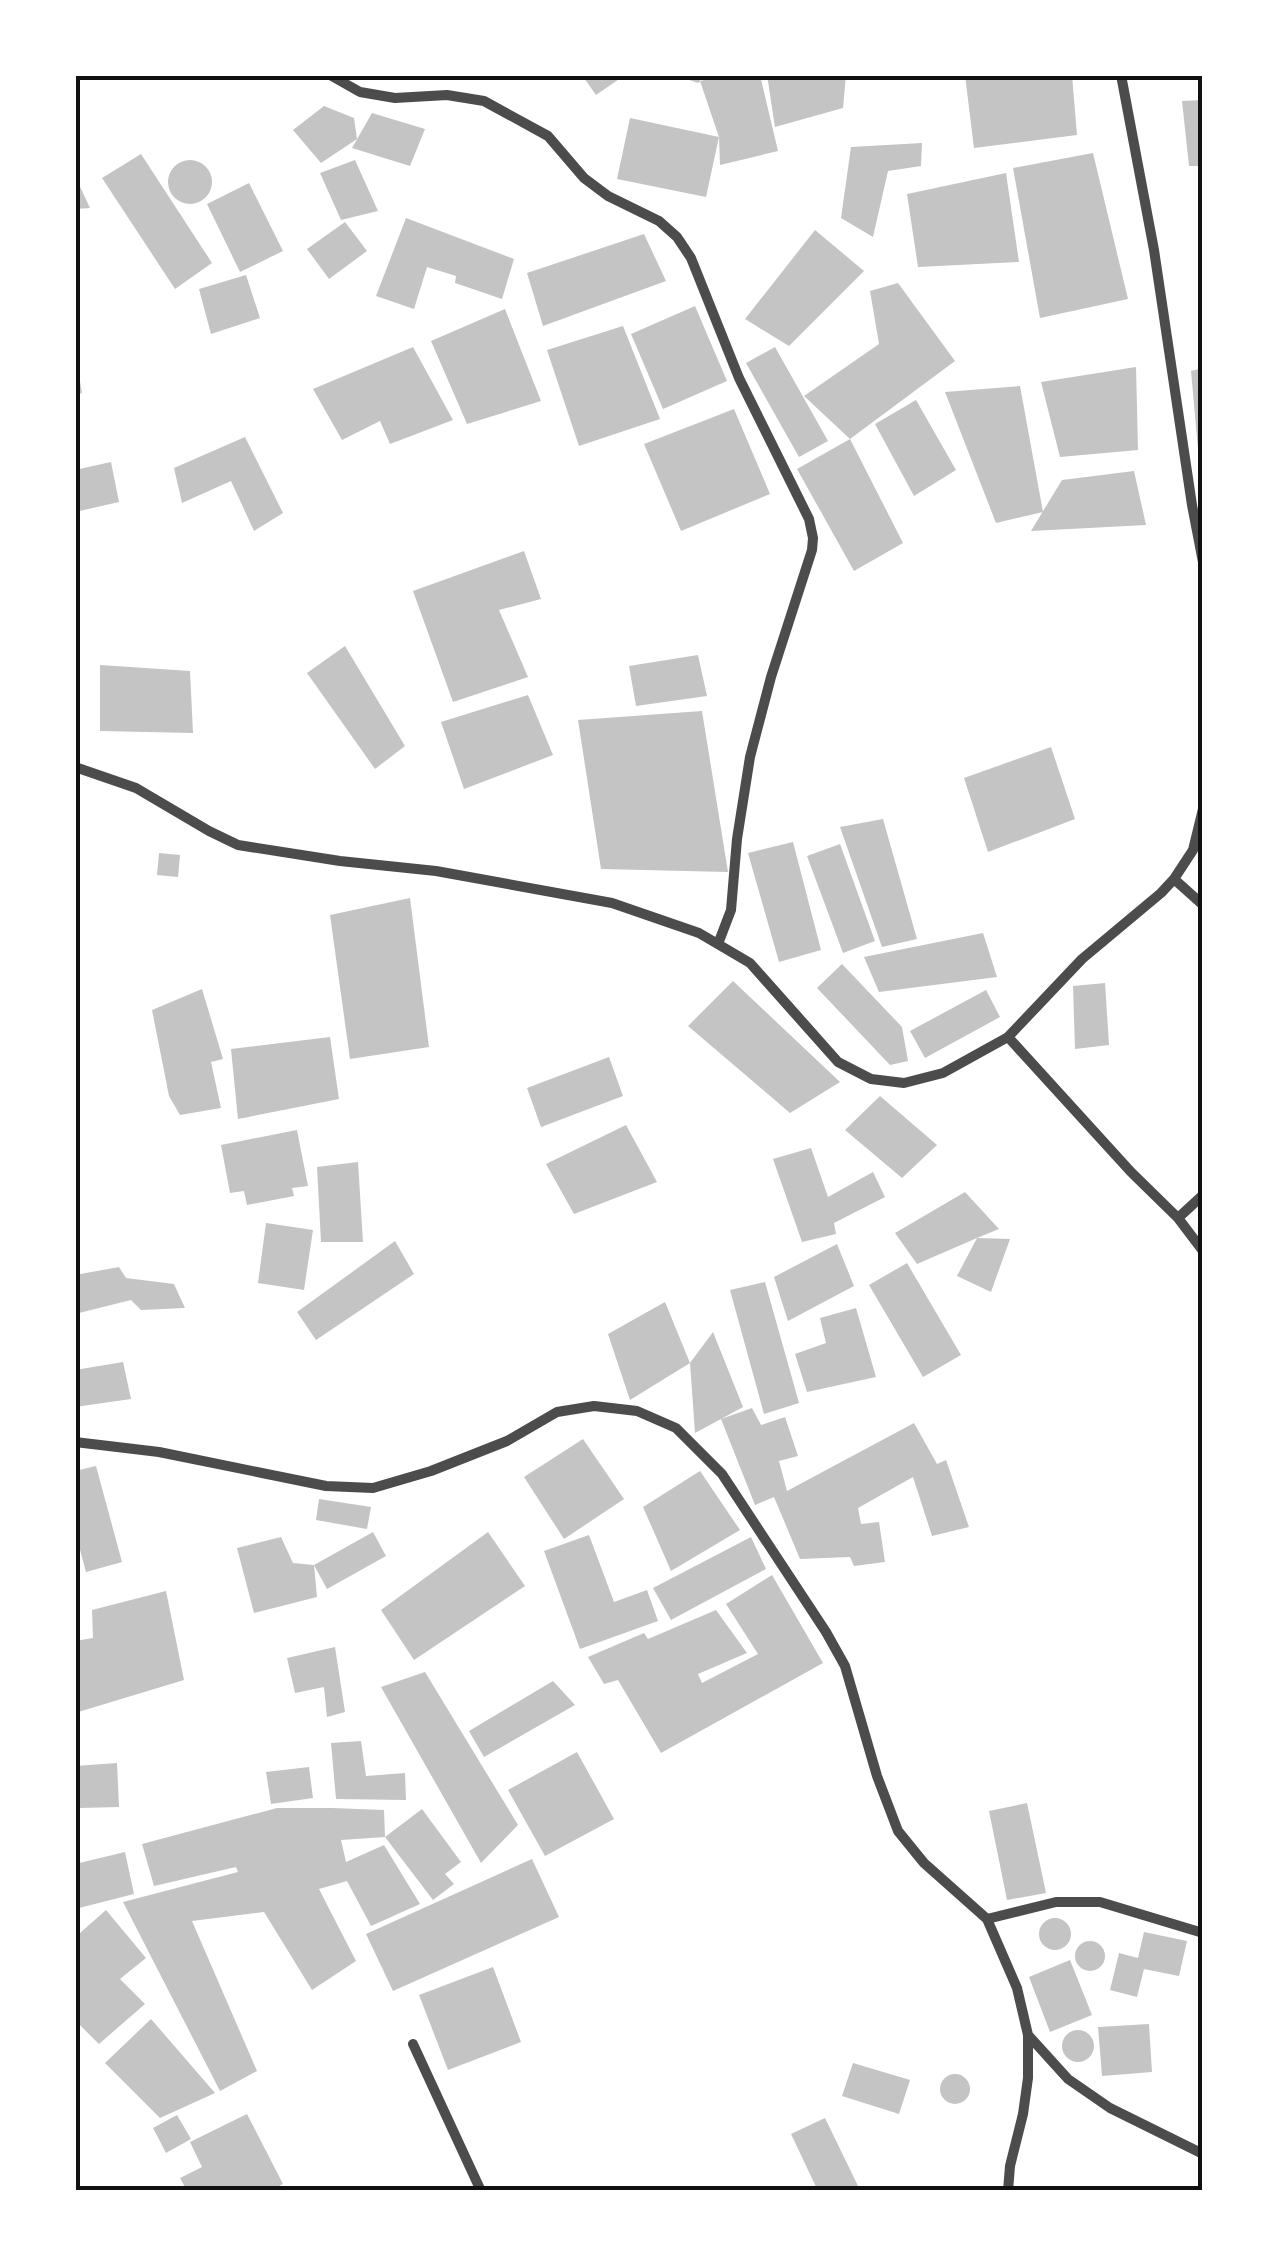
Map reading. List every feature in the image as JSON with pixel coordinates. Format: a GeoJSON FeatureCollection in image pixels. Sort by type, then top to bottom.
{"type":"FeatureCollection","features":[{"type":"Feature","properties":{"kind":"street"},"geometry":{"type":"LineString","coordinates":[[330,75],[360,92],[395,98],[446,96],[484,102],[548,136],[584,178],[608,196],[659,221],[677,237],[691,258],[740,378],[810,519],[812,550],[771,676],[750,757],[730,910],[718,944]]}},
{"type":"Feature","properties":{"kind":"street"},"geometry":{"type":"LineString","coordinates":[[1121,75],[1154,250],[1203,562]]}},
{"type":"Feature","properties":{"kind":"street"},"geometry":{"type":"LineString","coordinates":[[75,767],[136,788],[208,832],[238,845],[340,862],[436,871],[612,903],[698,933],[750,963],[838,1062],[871,1078],[904,1082],[944,1073],[1008,1037],[1082,959],[1174,879],[1193,850],[1203,808]]}},
{"type":"Feature","properties":{"kind":"street"},"geometry":{"type":"LineString","coordinates":[[1174,879],[1203,905]]}},
{"type":"Feature","properties":{"kind":"street"},"geometry":{"type":"LineString","coordinates":[[1008,1037],[1178,1218],[1203,1252]]}},
{"type":"Feature","properties":{"kind":"street"},"geometry":{"type":"LineString","coordinates":[[1178,1218],[1203,1195]]}},
{"type":"Feature","properties":{"kind":"street"},"geometry":{"type":"LineString","coordinates":[[75,1442],[160,1452],[326,1486],[373,1488],[431,1471],[507,1441],[557,1412],[594,1406],[637,1411],[676,1428],[722,1474],[826,1632],[845,1666],[877,1776],[898,1831],[924,1862],[987,1919],[1018,1988],[1028,2035],[1028,2078],[1008,2191]]}},
{"type":"Feature","properties":{"kind":"street"},"geometry":{"type":"LineString","coordinates":[[987,1919],[1056,1902],[1100,1902],[1203,1933]]}},
{"type":"Feature","properties":{"kind":"street"},"geometry":{"type":"LineString","coordinates":[[1028,2035],[1068,2079],[1110,2108],[1203,2154]]}},
{"type":"Feature","properties":{"kind":"street"},"geometry":{"type":"LineString","coordinates":[[413,2044],[481,2191]]}},
{"type":"Feature","properties":{"kind":"building"},"geometry":{"type":"Polygon","coordinates":[[[582,75],[625,75],[596,95],[582,75]]]}},
{"type":"Feature","properties":{"kind":"building"},"geometry":{"type":"Polygon","coordinates":[[[675,75],[702,75],[698,83],[675,75]]]}},
{"type":"Feature","properties":{"kind":"building"},"geometry":{"type":"Polygon","coordinates":[[[725,75],[760,75],[778,151],[720,165],[719,137],[700,81],[725,75]]]}},
{"type":"Feature","properties":{"kind":"building"},"geometry":{"type":"Polygon","coordinates":[[[767,75],[846,75],[843,108],[775,127],[767,75]]]}},
{"type":"Feature","properties":{"kind":"building"},"geometry":{"type":"Polygon","coordinates":[[[965,75],[1072,75],[1077,135],[974,148],[965,75]]]}},
{"type":"Feature","properties":{"kind":"building"},"geometry":{"type":"Polygon","coordinates":[[[1203,100],[1203,166],[1189,166],[1182,101],[1203,100]]]}},
{"type":"Feature","properties":{"kind":"building"},"geometry":{"type":"Polygon","coordinates":[[[324,106],[354,118],[357,139],[321,163],[293,130],[324,106]]]}},
{"type":"Feature","properties":{"kind":"building"},"geometry":{"type":"Polygon","coordinates":[[[372,113],[425,129],[410,166],[352,148],[372,113]]]}},
{"type":"Feature","properties":{"kind":"building"},"geometry":{"type":"Polygon","coordinates":[[[630,118],[719,137],[706,197],[617,179],[630,118]]]}},
{"type":"Feature","properties":{"kind":"building"},"geometry":{"type":"Polygon","coordinates":[[[922,143],[921,166],[888,171],[873,237],[841,218],[851,147],[922,143]]]}},
{"type":"Feature","properties":{"kind":"building"},"geometry":{"type":"Polygon","coordinates":[[[1093,153],[1128,299],[1040,318],[1013,168],[1093,153]]]}},
{"type":"Feature","properties":{"kind":"building"},"geometry":{"type":"Polygon","coordinates":[[[141,154],[212,263],[175,289],[102,178],[141,154]]]}},
{"type":"Feature","properties":{"kind":"building"},"geometry":{"type":"Polygon","coordinates":[[[190,160],[206,166],[212,182],[206,198],[190,204],[174,198],[168,182],[174,166],[190,160]]]}},
{"type":"Feature","properties":{"kind":"building"},"geometry":{"type":"Polygon","coordinates":[[[355,160],[378,211],[341,220],[320,173],[355,160]]]}},
{"type":"Feature","properties":{"kind":"building"},"geometry":{"type":"Polygon","coordinates":[[[1006,173],[1019,262],[918,267],[907,194],[1006,173]]]}},
{"type":"Feature","properties":{"kind":"building"},"geometry":{"type":"Polygon","coordinates":[[[75,176],[90,208],[75,209],[75,176]]]}},
{"type":"Feature","properties":{"kind":"building"},"geometry":{"type":"Polygon","coordinates":[[[249,183],[283,251],[240,272],[207,204],[249,183]]]}},
{"type":"Feature","properties":{"kind":"building"},"geometry":{"type":"Polygon","coordinates":[[[406,218],[514,259],[502,299],[455,283],[456,276],[427,267],[414,309],[376,296],[406,218]]]}},
{"type":"Feature","properties":{"kind":"building"},"geometry":{"type":"Polygon","coordinates":[[[345,222],[367,251],[329,279],[307,249],[345,222]]]}},
{"type":"Feature","properties":{"kind":"building"},"geometry":{"type":"Polygon","coordinates":[[[815,230],[864,271],[789,346],[745,319],[815,230]]]}},
{"type":"Feature","properties":{"kind":"building"},"geometry":{"type":"Polygon","coordinates":[[[644,234],[666,281],[543,326],[527,273],[644,234]]]}},
{"type":"Feature","properties":{"kind":"building"},"geometry":{"type":"Polygon","coordinates":[[[246,275],[260,318],[211,334],[199,289],[246,275]]]}},
{"type":"Feature","properties":{"kind":"building"},"geometry":{"type":"Polygon","coordinates":[[[898,283],[955,361],[850,439],[804,396],[879,344],[870,291],[898,283]]]}},
{"type":"Feature","properties":{"kind":"building"},"geometry":{"type":"Polygon","coordinates":[[[695,306],[727,381],[663,409],[631,334],[695,306]]]}},
{"type":"Feature","properties":{"kind":"building"},"geometry":{"type":"Polygon","coordinates":[[[505,309],[541,401],[467,424],[431,341],[505,309]]]}},
{"type":"Feature","properties":{"kind":"building"},"geometry":{"type":"Polygon","coordinates":[[[623,326],[660,419],[579,446],[547,350],[623,326]]]}},
{"type":"Feature","properties":{"kind":"building"},"geometry":{"type":"Polygon","coordinates":[[[413,347],[453,420],[390,444],[380,421],[342,440],[313,389],[413,347]]]}},
{"type":"Feature","properties":{"kind":"building"},"geometry":{"type":"Polygon","coordinates":[[[775,347],[828,441],[799,457],[746,363],[775,347]]]}},
{"type":"Feature","properties":{"kind":"building"},"geometry":{"type":"Polygon","coordinates":[[[75,364],[82,393],[75,395],[75,364]]]}},
{"type":"Feature","properties":{"kind":"building"},"geometry":{"type":"Polygon","coordinates":[[[1136,367],[1138,450],[1060,457],[1041,382],[1136,367]]]}},
{"type":"Feature","properties":{"kind":"building"},"geometry":{"type":"Polygon","coordinates":[[[1203,368],[1203,472],[1200,472],[1191,371],[1203,368]]]}},
{"type":"Feature","properties":{"kind":"building"},"geometry":{"type":"Polygon","coordinates":[[[1020,386],[1043,512],[996,523],[945,392],[1020,386]]]}},
{"type":"Feature","properties":{"kind":"building"},"geometry":{"type":"Polygon","coordinates":[[[916,400],[956,470],[914,496],[875,424],[916,400]]]}},
{"type":"Feature","properties":{"kind":"building"},"geometry":{"type":"Polygon","coordinates":[[[734,409],[770,494],[681,531],[644,444],[734,409]]]}},
{"type":"Feature","properties":{"kind":"building"},"geometry":{"type":"Polygon","coordinates":[[[245,437],[283,513],[254,531],[231,481],[182,503],[174,468],[245,437]]]}},
{"type":"Feature","properties":{"kind":"building"},"geometry":{"type":"Polygon","coordinates":[[[850,439],[903,543],[854,571],[797,469],[850,439]]]}},
{"type":"Feature","properties":{"kind":"building"},"geometry":{"type":"Polygon","coordinates":[[[111,462],[119,502],[75,512],[75,470],[111,462]]]}},
{"type":"Feature","properties":{"kind":"building"},"geometry":{"type":"Polygon","coordinates":[[[1134,471],[1146,525],[1031,531],[1062,480],[1134,471]]]}},
{"type":"Feature","properties":{"kind":"building"},"geometry":{"type":"Polygon","coordinates":[[[524,551],[541,599],[499,610],[528,677],[453,702],[413,591],[524,551]]]}},
{"type":"Feature","properties":{"kind":"building"},"geometry":{"type":"Polygon","coordinates":[[[345,646],[405,746],[375,769],[307,673],[345,646]]]}},
{"type":"Feature","properties":{"kind":"building"},"geometry":{"type":"Polygon","coordinates":[[[698,655],[707,696],[636,706],[629,666],[698,655]]]}},
{"type":"Feature","properties":{"kind":"building"},"geometry":{"type":"Polygon","coordinates":[[[100,665],[190,671],[193,733],[100,731],[100,665]]]}},
{"type":"Feature","properties":{"kind":"building"},"geometry":{"type":"Polygon","coordinates":[[[528,695],[553,755],[464,789],[441,722],[528,695]]]}},
{"type":"Feature","properties":{"kind":"building"},"geometry":{"type":"Polygon","coordinates":[[[702,711],[728,872],[601,869],[578,720],[702,711]]]}},
{"type":"Feature","properties":{"kind":"building"},"geometry":{"type":"Polygon","coordinates":[[[1051,747],[1075,819],[988,852],[964,778],[1051,747]]]}},
{"type":"Feature","properties":{"kind":"building"},"geometry":{"type":"Polygon","coordinates":[[[883,819],[917,939],[882,947],[840,827],[883,819]]]}},
{"type":"Feature","properties":{"kind":"building"},"geometry":{"type":"Polygon","coordinates":[[[793,842],[821,950],[779,962],[748,853],[793,842]]]}},
{"type":"Feature","properties":{"kind":"building"},"geometry":{"type":"Polygon","coordinates":[[[840,844],[875,941],[843,953],[807,856],[840,844]]]}},
{"type":"Feature","properties":{"kind":"building"},"geometry":{"type":"Polygon","coordinates":[[[159,853],[180,855],[178,877],[157,875],[159,853]]]}},
{"type":"Feature","properties":{"kind":"building"},"geometry":{"type":"Polygon","coordinates":[[[410,898],[429,1047],[350,1059],[330,915],[410,898]]]}},
{"type":"Feature","properties":{"kind":"building"},"geometry":{"type":"Polygon","coordinates":[[[983,933],[997,977],[879,992],[864,957],[983,933]]]}},
{"type":"Feature","properties":{"kind":"building"},"geometry":{"type":"Polygon","coordinates":[[[842,964],[902,1027],[908,1061],[890,1065],[817,988],[842,964]]]}},
{"type":"Feature","properties":{"kind":"building"},"geometry":{"type":"Polygon","coordinates":[[[733,981],[840,1082],[790,1113],[688,1026],[733,981]]]}},
{"type":"Feature","properties":{"kind":"building"},"geometry":{"type":"Polygon","coordinates":[[[1105,983],[1109,1045],[1075,1049],[1073,986],[1105,983]]]}},
{"type":"Feature","properties":{"kind":"building"},"geometry":{"type":"Polygon","coordinates":[[[202,989],[223,1059],[211,1062],[221,1108],[180,1115],[169,1096],[152,1010],[202,989]]]}},
{"type":"Feature","properties":{"kind":"building"},"geometry":{"type":"Polygon","coordinates":[[[986,990],[1000,1017],[925,1058],[910,1031],[986,990]]]}},
{"type":"Feature","properties":{"kind":"building"},"geometry":{"type":"Polygon","coordinates":[[[330,1037],[339,1099],[238,1119],[231,1049],[330,1037]]]}},
{"type":"Feature","properties":{"kind":"building"},"geometry":{"type":"Polygon","coordinates":[[[609,1057],[623,1096],[541,1127],[527,1088],[609,1057]]]}},
{"type":"Feature","properties":{"kind":"building"},"geometry":{"type":"Polygon","coordinates":[[[880,1096],[937,1145],[902,1178],[845,1130],[880,1096]]]}},
{"type":"Feature","properties":{"kind":"building"},"geometry":{"type":"Polygon","coordinates":[[[626,1125],[657,1182],[574,1214],[546,1164],[626,1125]]]}},
{"type":"Feature","properties":{"kind":"building"},"geometry":{"type":"Polygon","coordinates":[[[297,1130],[308,1186],[292,1188],[294,1196],[247,1205],[244,1191],[230,1193],[221,1145],[297,1130]]]}},
{"type":"Feature","properties":{"kind":"building"},"geometry":{"type":"Polygon","coordinates":[[[811,1148],[828,1197],[873,1172],[885,1197],[834,1223],[836,1234],[802,1242],[773,1159],[811,1148]]]}},
{"type":"Feature","properties":{"kind":"building"},"geometry":{"type":"Polygon","coordinates":[[[358,1162],[363,1242],[321,1242],[317,1167],[358,1162]]]}},
{"type":"Feature","properties":{"kind":"building"},"geometry":{"type":"Polygon","coordinates":[[[965,1192],[999,1229],[917,1264],[895,1233],[965,1192]]]}},
{"type":"Feature","properties":{"kind":"building"},"geometry":{"type":"Polygon","coordinates":[[[266,1223],[313,1230],[304,1290],[258,1283],[266,1223]]]}},
{"type":"Feature","properties":{"kind":"building"},"geometry":{"type":"Polygon","coordinates":[[[977,1238],[1010,1239],[991,1292],[957,1276],[977,1238]]]}},
{"type":"Feature","properties":{"kind":"building"},"geometry":{"type":"Polygon","coordinates":[[[395,1241],[414,1274],[316,1340],[297,1312],[395,1241]]]}},
{"type":"Feature","properties":{"kind":"building"},"geometry":{"type":"Polygon","coordinates":[[[837,1244],[854,1286],[788,1321],[774,1277],[837,1244]]]}},
{"type":"Feature","properties":{"kind":"building"},"geometry":{"type":"Polygon","coordinates":[[[907,1263],[961,1355],[923,1377],[869,1285],[907,1263]]]}},
{"type":"Feature","properties":{"kind":"building"},"geometry":{"type":"Polygon","coordinates":[[[119,1267],[126,1278],[174,1284],[185,1308],[141,1310],[131,1300],[75,1314],[75,1275],[119,1267]]]}},
{"type":"Feature","properties":{"kind":"building"},"geometry":{"type":"Polygon","coordinates":[[[765,1282],[799,1403],[764,1414],[730,1290],[765,1282]]]}},
{"type":"Feature","properties":{"kind":"building"},"geometry":{"type":"Polygon","coordinates":[[[665,1302],[690,1363],[630,1400],[608,1334],[665,1302]]]}},
{"type":"Feature","properties":{"kind":"building"},"geometry":{"type":"Polygon","coordinates":[[[856,1308],[876,1377],[807,1392],[795,1354],[826,1343],[820,1318],[856,1308]]]}},
{"type":"Feature","properties":{"kind":"building"},"geometry":{"type":"Polygon","coordinates":[[[713,1332],[743,1407],[695,1433],[690,1363],[713,1332]]]}},
{"type":"Feature","properties":{"kind":"building"},"geometry":{"type":"Polygon","coordinates":[[[123,1362],[131,1399],[75,1407],[75,1370],[123,1362]]]}},
{"type":"Feature","properties":{"kind":"building"},"geometry":{"type":"Polygon","coordinates":[[[752,1408],[761,1425],[785,1417],[798,1456],[779,1461],[787,1491],[914,1423],[937,1464],[946,1460],[969,1527],[932,1536],[913,1477],[858,1508],[861,1524],[879,1522],[885,1562],[854,1566],[850,1557],[800,1559],[774,1497],[755,1505],[721,1419],[752,1408]]]}},
{"type":"Feature","properties":{"kind":"building"},"geometry":{"type":"Polygon","coordinates":[[[583,1439],[624,1499],[564,1539],[524,1477],[583,1439]]]}},
{"type":"Feature","properties":{"kind":"building"},"geometry":{"type":"Polygon","coordinates":[[[96,1466],[122,1562],[86,1572],[75,1531],[75,1471],[96,1466]]]}},
{"type":"Feature","properties":{"kind":"building"},"geometry":{"type":"Polygon","coordinates":[[[700,1471],[740,1530],[671,1571],[643,1507],[700,1471]]]}},
{"type":"Feature","properties":{"kind":"building"},"geometry":{"type":"Polygon","coordinates":[[[319,1499],[371,1507],[367,1529],[316,1520],[319,1499]]]}},
{"type":"Feature","properties":{"kind":"building"},"geometry":{"type":"Polygon","coordinates":[[[373,1532],[386,1556],[327,1589],[314,1565],[373,1532]]]}},
{"type":"Feature","properties":{"kind":"building"},"geometry":{"type":"Polygon","coordinates":[[[488,1532],[525,1586],[414,1660],[381,1610],[488,1532]]]}},
{"type":"Feature","properties":{"kind":"building"},"geometry":{"type":"Polygon","coordinates":[[[589,1535],[614,1602],[647,1590],[658,1621],[580,1649],[544,1551],[589,1535]]]}},
{"type":"Feature","properties":{"kind":"building"},"geometry":{"type":"Polygon","coordinates":[[[281,1537],[293,1563],[314,1565],[317,1597],[254,1613],[237,1548],[281,1537]]]}},
{"type":"Feature","properties":{"kind":"building"},"geometry":{"type":"Polygon","coordinates":[[[751,1537],[766,1569],[671,1620],[653,1588],[751,1537]]]}},
{"type":"Feature","properties":{"kind":"building"},"geometry":{"type":"Polygon","coordinates":[[[772,1575],[823,1663],[661,1753],[618,1680],[604,1684],[588,1657],[644,1633],[648,1639],[716,1610],[747,1653],[698,1674],[702,1683],[758,1654],[726,1604],[772,1575]]]}},
{"type":"Feature","properties":{"kind":"building"},"geometry":{"type":"Polygon","coordinates":[[[166,1591],[184,1680],[75,1713],[75,1641],[93,1638],[92,1610],[166,1591]]]}},
{"type":"Feature","properties":{"kind":"building"},"geometry":{"type":"Polygon","coordinates":[[[335,1647],[345,1712],[327,1717],[324,1687],[295,1693],[287,1658],[335,1647]]]}},
{"type":"Feature","properties":{"kind":"building"},"geometry":{"type":"Polygon","coordinates":[[[425,1672],[518,1825],[481,1863],[381,1687],[425,1672]]]}},
{"type":"Feature","properties":{"kind":"building"},"geometry":{"type":"Polygon","coordinates":[[[553,1681],[575,1705],[484,1757],[469,1731],[553,1681]]]}},
{"type":"Feature","properties":{"kind":"building"},"geometry":{"type":"Polygon","coordinates":[[[361,1741],[366,1776],[405,1773],[406,1800],[336,1799],[331,1743],[361,1741]]]}},
{"type":"Feature","properties":{"kind":"building"},"geometry":{"type":"Polygon","coordinates":[[[577,1752],[614,1819],[545,1856],[508,1790],[577,1752]]]}},
{"type":"Feature","properties":{"kind":"building"},"geometry":{"type":"Polygon","coordinates":[[[117,1763],[119,1807],[79,1808],[75,1766],[117,1763]]]}},
{"type":"Feature","properties":{"kind":"building"},"geometry":{"type":"Polygon","coordinates":[[[309,1767],[313,1798],[271,1804],[266,1772],[309,1767]]]}},
{"type":"Feature","properties":{"kind":"building"},"geometry":{"type":"Polygon","coordinates":[[[1027,1803],[1046,1893],[1007,1900],[989,1811],[1027,1803]]]}},
{"type":"Feature","properties":{"kind":"building"},"geometry":{"type":"Polygon","coordinates":[[[277,1808],[384,1810],[385,1837],[341,1840],[346,1862],[384,1845],[420,1904],[371,1926],[347,1881],[319,1889],[356,1961],[312,1990],[264,1912],[192,1921],[257,2071],[220,2091],[123,1902],[238,1872],[236,1867],[154,1886],[142,1844],[277,1808]]]}},
{"type":"Feature","properties":{"kind":"building"},"geometry":{"type":"Polygon","coordinates":[[[422,1809],[461,1862],[445,1874],[454,1884],[433,1900],[385,1837],[422,1809]]]}},
{"type":"Feature","properties":{"kind":"building"},"geometry":{"type":"Polygon","coordinates":[[[125,1852],[134,1894],[75,1909],[75,1864],[125,1852]]]}},
{"type":"Feature","properties":{"kind":"building"},"geometry":{"type":"Polygon","coordinates":[[[532,1859],[559,1917],[393,1991],[366,1934],[532,1859]]]}},
{"type":"Feature","properties":{"kind":"building"},"geometry":{"type":"Polygon","coordinates":[[[106,1910],[146,1958],[120,1979],[145,2004],[99,2044],[75,2020],[75,1928],[80,1933],[106,1910]]]}},
{"type":"Feature","properties":{"kind":"building"},"geometry":{"type":"Polygon","coordinates":[[[1055,1918],[1066,1923],[1071,1934],[1066,1945],[1055,1950],[1044,1945],[1039,1934],[1044,1923],[1055,1918]]]}},
{"type":"Feature","properties":{"kind":"building"},"geometry":{"type":"Polygon","coordinates":[[[1144,1932],[1187,1941],[1179,1976],[1144,1969],[1137,1997],[1110,1990],[1119,1953],[1138,1958],[1144,1932]]]}},
{"type":"Feature","properties":{"kind":"building"},"geometry":{"type":"Polygon","coordinates":[[[1090,1941],[1101,1945],[1105,1956],[1101,1967],[1090,1971],[1079,1967],[1075,1956],[1079,1945],[1090,1941]]]}},
{"type":"Feature","properties":{"kind":"building"},"geometry":{"type":"Polygon","coordinates":[[[1070,1960],[1092,2015],[1050,2032],[1029,1977],[1070,1960]]]}},
{"type":"Feature","properties":{"kind":"building"},"geometry":{"type":"Polygon","coordinates":[[[493,1967],[521,2042],[448,2070],[419,1995],[493,1967]]]}},
{"type":"Feature","properties":{"kind":"building"},"geometry":{"type":"Polygon","coordinates":[[[151,2019],[215,2093],[160,2118],[105,2063],[151,2019]]]}},
{"type":"Feature","properties":{"kind":"building"},"geometry":{"type":"Polygon","coordinates":[[[1149,2024],[1152,2072],[1102,2076],[1098,2027],[1149,2024]]]}},
{"type":"Feature","properties":{"kind":"building"},"geometry":{"type":"Polygon","coordinates":[[[1078,2030],[1089,2035],[1094,2046],[1089,2057],[1078,2062],[1067,2057],[1062,2046],[1067,2035],[1078,2030]]]}},
{"type":"Feature","properties":{"kind":"building"},"geometry":{"type":"Polygon","coordinates":[[[853,2063],[910,2080],[899,2114],[842,2096],[853,2063]]]}},
{"type":"Feature","properties":{"kind":"building"},"geometry":{"type":"Polygon","coordinates":[[[955,2074],[966,2078],[970,2089],[966,2100],[955,2104],[944,2100],[940,2089],[944,2078],[955,2074]]]}},
{"type":"Feature","properties":{"kind":"building"},"geometry":{"type":"Polygon","coordinates":[[[247,2114],[283,2184],[269,2191],[187,2191],[180,2178],[202,2167],[190,2142],[247,2114]]]}},
{"type":"Feature","properties":{"kind":"building"},"geometry":{"type":"Polygon","coordinates":[[[177,2115],[191,2139],[166,2153],[153,2128],[177,2115]]]}},
{"type":"Feature","properties":{"kind":"building"},"geometry":{"type":"Polygon","coordinates":[[[825,2118],[859,2188],[853,2191],[818,2191],[791,2134],[825,2118]]]}}]}
